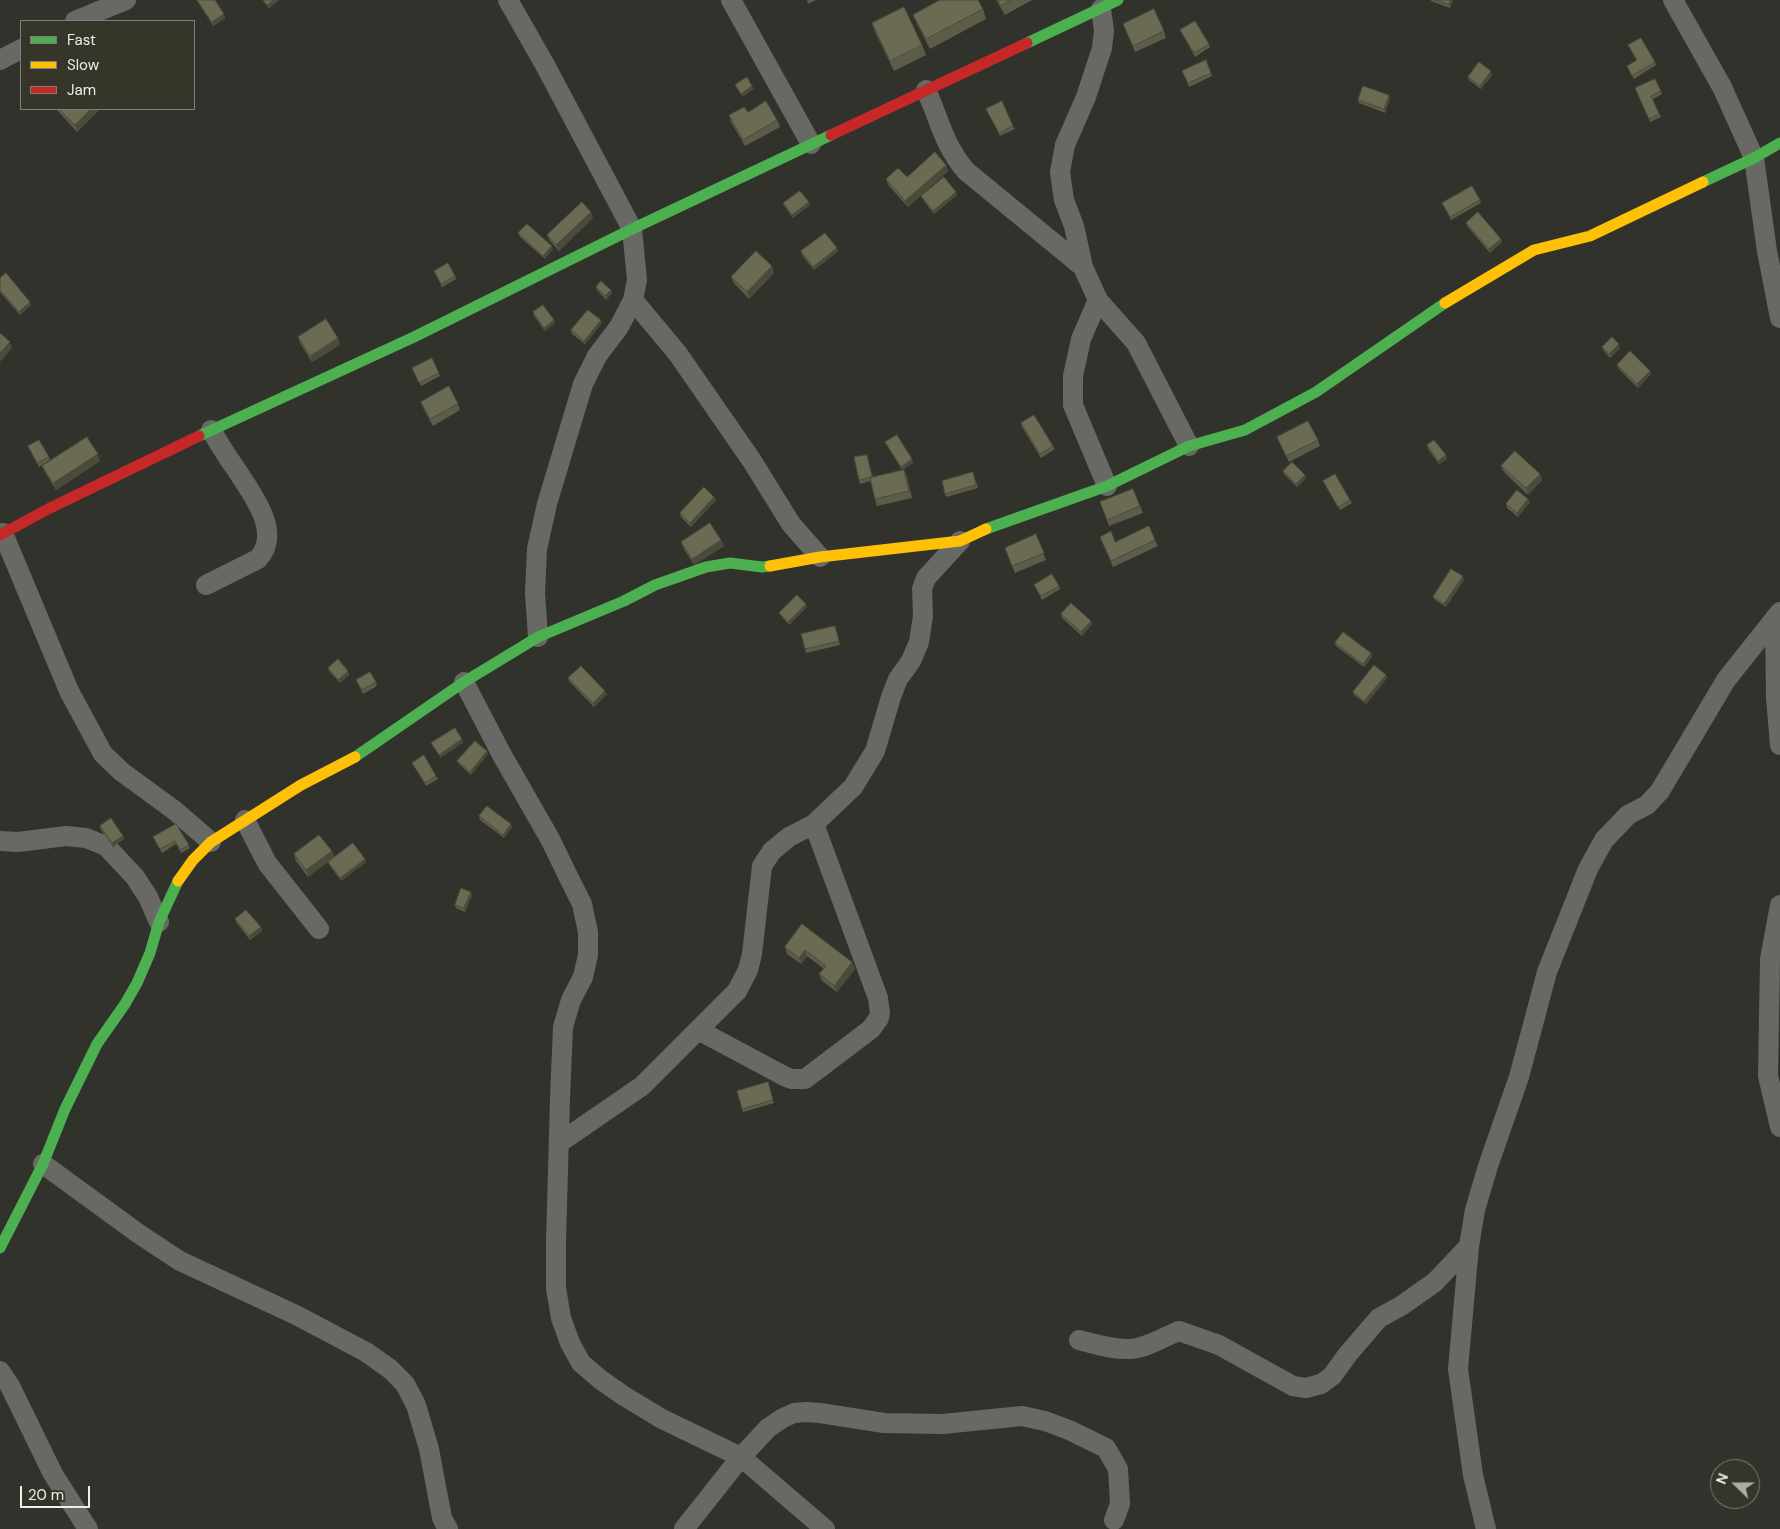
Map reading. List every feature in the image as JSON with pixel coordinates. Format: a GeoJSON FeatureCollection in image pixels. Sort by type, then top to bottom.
{"type":"FeatureCollection","features":[{"type":"Feature","properties":{"kind":"street"},"geometry":{"type":"LineString","coordinates":[[77,20],[126,0]]}},
{"type":"Feature","properties":{"kind":"street"},"geometry":{"type":"LineString","coordinates":[[508,0],[632,228],[637,280],[633,300],[619,327],[597,356],[583,384],[547,504],[537,548],[535,594],[538,637]]}},
{"type":"Feature","properties":{"kind":"street"},"geometry":{"type":"LineString","coordinates":[[731,0],[811,144]]}},
{"type":"Feature","properties":{"kind":"street"},"geometry":{"type":"LineString","coordinates":[[211,842],[174,810],[122,772],[104,754],[68,691],[2,534],[50,508],[211,430],[414,337],[632,228],[1118,0]]}},
{"type":"Feature","properties":{"kind":"street"},"geometry":{"type":"LineString","coordinates":[[1673,0],[1722,87],[1754,158],[1767,251],[1780,318]]}},
{"type":"Feature","properties":{"kind":"street"},"geometry":{"type":"LineString","coordinates":[[1101,9],[1104,32],[1102,48],[1086,97],[1065,145],[1060,172],[1064,200],[1074,226],[1084,267],[1098,300],[1136,343],[1189,446]]}},
{"type":"Feature","properties":{"kind":"street"},"geometry":{"type":"LineString","coordinates":[[0,60],[20,50]]}},
{"type":"Feature","properties":{"kind":"street"},"geometry":{"type":"LineString","coordinates":[[926,90],[946,143],[955,159],[966,171],[1084,267]]}},
{"type":"Feature","properties":{"kind":"street"},"geometry":{"type":"LineString","coordinates":[[0,1248],[43,1164],[65,1109],[97,1044],[137,983],[150,953],[159,922],[179,879],[193,860],[211,842],[244,820],[302,785],[356,757],[464,682],[538,637],[624,601],[655,585],[706,568],[730,563],[762,567],[820,557],[960,541],[994,525],[1107,486],[1189,446],[1245,430],[1286,409],[1363,361],[1460,293],[1534,250],[1590,236],[1754,158],[1780,143]]}},
{"type":"Feature","properties":{"kind":"street"},"geometry":{"type":"LineString","coordinates":[[633,300],[678,354],[752,460],[791,524],[820,557]]}},
{"type":"Feature","properties":{"kind":"street"},"geometry":{"type":"LineString","coordinates":[[1098,300],[1081,339],[1073,376],[1074,405],[1107,486]]}},
{"type":"Feature","properties":{"kind":"street"},"geometry":{"type":"LineString","coordinates":[[206,585],[258,559],[262,554],[267,537],[262,513],[249,486],[237,471],[211,430]]}},
{"type":"Feature","properties":{"kind":"street"},"geometry":{"type":"LineString","coordinates":[[559,1143],[642,1086],[737,991],[748,970],[762,866],[772,851],[789,837],[814,824],[853,787],[875,750],[894,688],[911,661],[919,642],[923,616],[922,589],[926,578],[960,541]]}},
{"type":"Feature","properties":{"kind":"street"},"geometry":{"type":"LineString","coordinates":[[1778,615],[1776,698],[1780,745]]}},
{"type":"Feature","properties":{"kind":"street"},"geometry":{"type":"LineString","coordinates":[[1486,1529],[1473,1476],[1458,1369],[1469,1246],[1475,1210],[1519,1077],[1547,972],[1588,869],[1604,840],[1628,815],[1647,805],[1660,791],[1726,680],[1778,615]]}},
{"type":"Feature","properties":{"kind":"street"},"geometry":{"type":"LineString","coordinates":[[464,682],[502,755],[550,839],[582,904],[588,932],[588,955],[583,977],[571,1000],[563,1027],[556,1288],[561,1318],[570,1343],[581,1364],[601,1380],[639,1405],[741,1457],[825,1529]]}},
{"type":"Feature","properties":{"kind":"street"},"geometry":{"type":"LineString","coordinates":[[244,820],[267,863],[319,929]]}},
{"type":"Feature","properties":{"kind":"street"},"geometry":{"type":"LineString","coordinates":[[698,1030],[786,1077],[801,1079],[812,1074],[867,1032],[879,1018],[878,998],[814,824]]}},
{"type":"Feature","properties":{"kind":"street"},"geometry":{"type":"LineString","coordinates":[[0,841],[18,842],[66,836],[86,838],[106,846],[135,877],[148,897],[159,922]]}},
{"type":"Feature","properties":{"kind":"street"},"geometry":{"type":"LineString","coordinates":[[1780,905],[1770,960],[1768,1076],[1780,1126]]}},
{"type":"Feature","properties":{"kind":"street"},"geometry":{"type":"LineString","coordinates":[[43,1164],[139,1234],[180,1261],[296,1315],[366,1352],[390,1368],[405,1384],[416,1405],[429,1450],[442,1518],[448,1529]]}},
{"type":"Feature","properties":{"kind":"street"},"geometry":{"type":"LineString","coordinates":[[1079,1340],[1104,1346],[1131,1349],[1152,1343],[1179,1331],[1219,1345],[1293,1386],[1306,1388],[1321,1384],[1332,1376],[1379,1318],[1401,1306],[1435,1282],[1469,1246]]}},
{"type":"Feature","properties":{"kind":"street"},"geometry":{"type":"LineString","coordinates":[[0,1371],[14,1394],[53,1474],[88,1529]]}},
{"type":"Feature","properties":{"kind":"street"},"geometry":{"type":"LineString","coordinates":[[684,1529],[741,1457],[768,1428],[794,1413],[820,1413],[884,1423],[943,1424],[1022,1416],[1045,1420],[1106,1448],[1118,1469],[1120,1504],[1114,1520]]}},
{"type":"Feature","properties":{"kind":"building"},"geometry":{"type":"Polygon","coordinates":[[[197,0],[215,0],[224,14],[212,22],[197,0]]]}},
{"type":"Feature","properties":{"kind":"building"},"geometry":{"type":"Polygon","coordinates":[[[263,0],[274,0],[267,5],[263,0]]]}},
{"type":"Feature","properties":{"kind":"building"},"geometry":{"type":"Polygon","coordinates":[[[940,0],[978,0],[983,9],[926,39],[913,15],[940,0]]]}},
{"type":"Feature","properties":{"kind":"building"},"geometry":{"type":"Polygon","coordinates":[[[998,0],[1011,0],[1001,6],[998,0]]]}},
{"type":"Feature","properties":{"kind":"building"},"geometry":{"type":"Polygon","coordinates":[[[1436,0],[1451,0],[1449,4],[1436,0]]]}},
{"type":"Feature","properties":{"kind":"building"},"geometry":{"type":"Polygon","coordinates":[[[904,7],[922,45],[890,61],[872,23],[904,7]]]}},
{"type":"Feature","properties":{"kind":"building"},"geometry":{"type":"Polygon","coordinates":[[[1154,9],[1164,31],[1133,46],[1123,24],[1154,9]]]}},
{"type":"Feature","properties":{"kind":"building"},"geometry":{"type":"Polygon","coordinates":[[[1195,21],[1209,44],[1194,53],[1180,30],[1195,21]]]}},
{"type":"Feature","properties":{"kind":"building"},"geometry":{"type":"Polygon","coordinates":[[[1641,38],[1655,62],[1632,76],[1627,66],[1637,60],[1628,45],[1641,38]]]}},
{"type":"Feature","properties":{"kind":"building"},"geometry":{"type":"Polygon","coordinates":[[[1206,60],[1211,73],[1188,83],[1182,71],[1206,60]]]}},
{"type":"Feature","properties":{"kind":"building"},"geometry":{"type":"Polygon","coordinates":[[[1479,62],[1491,71],[1480,86],[1468,77],[1479,62]]]}},
{"type":"Feature","properties":{"kind":"building"},"geometry":{"type":"Polygon","coordinates":[[[747,77],[752,86],[741,94],[735,85],[747,77]]]}},
{"type":"Feature","properties":{"kind":"building"},"geometry":{"type":"Polygon","coordinates":[[[1655,79],[1661,91],[1651,96],[1659,114],[1649,119],[1635,88],[1655,79]]]}},
{"type":"Feature","properties":{"kind":"building"},"geometry":{"type":"Polygon","coordinates":[[[1363,86],[1389,95],[1384,109],[1358,100],[1363,86]]]}},
{"type":"Feature","properties":{"kind":"building"},"geometry":{"type":"Polygon","coordinates":[[[766,101],[777,120],[743,140],[729,115],[744,107],[748,112],[766,101]]]}},
{"type":"Feature","properties":{"kind":"building"},"geometry":{"type":"Polygon","coordinates":[[[1002,101],[1013,126],[999,133],[986,109],[1002,101]]]}},
{"type":"Feature","properties":{"kind":"building"},"geometry":{"type":"Polygon","coordinates":[[[60,110],[90,110],[75,125],[60,110]]]}},
{"type":"Feature","properties":{"kind":"building"},"geometry":{"type":"Polygon","coordinates":[[[935,152],[946,165],[905,201],[886,179],[898,168],[907,177],[935,152]]]}},
{"type":"Feature","properties":{"kind":"building"},"geometry":{"type":"Polygon","coordinates":[[[944,177],[956,192],[933,211],[921,196],[944,177]]]}},
{"type":"Feature","properties":{"kind":"building"},"geometry":{"type":"Polygon","coordinates":[[[1472,186],[1480,200],[1450,217],[1442,203],[1472,186]]]}},
{"type":"Feature","properties":{"kind":"building"},"geometry":{"type":"Polygon","coordinates":[[[800,191],[809,202],[792,215],[783,203],[800,191]]]}},
{"type":"Feature","properties":{"kind":"building"},"geometry":{"type":"Polygon","coordinates":[[[582,202],[591,212],[556,245],[547,235],[582,202]]]}},
{"type":"Feature","properties":{"kind":"building"},"geometry":{"type":"Polygon","coordinates":[[[1478,212],[1501,239],[1489,249],[1466,223],[1478,212]]]}},
{"type":"Feature","properties":{"kind":"building"},"geometry":{"type":"Polygon","coordinates":[[[527,224],[552,246],[543,256],[518,233],[527,224]]]}},
{"type":"Feature","properties":{"kind":"building"},"geometry":{"type":"Polygon","coordinates":[[[825,233],[837,248],[813,267],[801,251],[825,233]]]}},
{"type":"Feature","properties":{"kind":"building"},"geometry":{"type":"Polygon","coordinates":[[[756,251],[772,266],[747,292],[731,277],[756,251]]]}},
{"type":"Feature","properties":{"kind":"building"},"geometry":{"type":"Polygon","coordinates":[[[448,263],[455,276],[441,284],[434,271],[448,263]]]}},
{"type":"Feature","properties":{"kind":"building"},"geometry":{"type":"Polygon","coordinates":[[[6,273],[30,302],[19,312],[0,290],[0,278],[6,273]]]}},
{"type":"Feature","properties":{"kind":"building"},"geometry":{"type":"Polygon","coordinates":[[[601,281],[611,290],[605,296],[596,287],[601,281]]]}},
{"type":"Feature","properties":{"kind":"building"},"geometry":{"type":"Polygon","coordinates":[[[543,305],[554,320],[544,328],[533,312],[543,305]]]}},
{"type":"Feature","properties":{"kind":"building"},"geometry":{"type":"Polygon","coordinates":[[[588,310],[601,320],[584,341],[571,330],[588,310]]]}},
{"type":"Feature","properties":{"kind":"building"},"geometry":{"type":"Polygon","coordinates":[[[326,319],[338,338],[310,356],[298,337],[326,319]]]}},
{"type":"Feature","properties":{"kind":"building"},"geometry":{"type":"Polygon","coordinates":[[[0,333],[10,342],[0,353],[0,333]]]}},
{"type":"Feature","properties":{"kind":"building"},"geometry":{"type":"Polygon","coordinates":[[[1612,337],[1619,344],[1609,354],[1602,347],[1612,337]]]}},
{"type":"Feature","properties":{"kind":"building"},"geometry":{"type":"Polygon","coordinates":[[[1630,351],[1650,371],[1637,384],[1617,365],[1630,351]]]}},
{"type":"Feature","properties":{"kind":"building"},"geometry":{"type":"Polygon","coordinates":[[[432,358],[439,373],[419,383],[412,368],[432,358]]]}},
{"type":"Feature","properties":{"kind":"building"},"geometry":{"type":"Polygon","coordinates":[[[449,386],[458,404],[430,419],[421,402],[449,386]]]}},
{"type":"Feature","properties":{"kind":"building"},"geometry":{"type":"Polygon","coordinates":[[[1034,415],[1053,446],[1040,454],[1021,423],[1034,415]]]}},
{"type":"Feature","properties":{"kind":"building"},"geometry":{"type":"Polygon","coordinates":[[[1308,421],[1318,440],[1286,456],[1277,437],[1308,421]]]}},
{"type":"Feature","properties":{"kind":"building"},"geometry":{"type":"Polygon","coordinates":[[[897,435],[912,459],[901,467],[885,442],[897,435]]]}},
{"type":"Feature","properties":{"kind":"building"},"geometry":{"type":"Polygon","coordinates":[[[87,437],[98,454],[53,483],[42,466],[87,437]]]}},
{"type":"Feature","properties":{"kind":"building"},"geometry":{"type":"Polygon","coordinates":[[[39,440],[49,457],[37,463],[28,446],[39,440]]]}},
{"type":"Feature","properties":{"kind":"building"},"geometry":{"type":"Polygon","coordinates":[[[1434,440],[1446,455],[1438,461],[1427,445],[1434,440]]]}},
{"type":"Feature","properties":{"kind":"building"},"geometry":{"type":"Polygon","coordinates":[[[1515,451],[1540,474],[1526,488],[1501,466],[1515,451]]]}},
{"type":"Feature","properties":{"kind":"building"},"geometry":{"type":"Polygon","coordinates":[[[867,455],[872,477],[859,480],[854,457],[867,455]]]}},
{"type":"Feature","properties":{"kind":"building"},"geometry":{"type":"Polygon","coordinates":[[[1292,462],[1305,475],[1296,484],[1283,471],[1292,462]]]}},
{"type":"Feature","properties":{"kind":"building"},"geometry":{"type":"Polygon","coordinates":[[[904,470],[909,491],[875,499],[870,478],[904,470]]]}},
{"type":"Feature","properties":{"kind":"building"},"geometry":{"type":"Polygon","coordinates":[[[973,472],[976,485],[945,494],[942,481],[973,472]]]}},
{"type":"Feature","properties":{"kind":"building"},"geometry":{"type":"Polygon","coordinates":[[[1335,474],[1350,500],[1338,507],[1323,481],[1335,474]]]}},
{"type":"Feature","properties":{"kind":"building"},"geometry":{"type":"Polygon","coordinates":[[[704,487],[714,497],[690,523],[680,513],[704,487]]]}},
{"type":"Feature","properties":{"kind":"building"},"geometry":{"type":"Polygon","coordinates":[[[1133,489],[1140,506],[1107,520],[1100,502],[1133,489]]]}},
{"type":"Feature","properties":{"kind":"building"},"geometry":{"type":"Polygon","coordinates":[[[1517,490],[1528,499],[1517,513],[1506,504],[1517,490]]]}},
{"type":"Feature","properties":{"kind":"building"},"geometry":{"type":"Polygon","coordinates":[[[710,523],[721,540],[692,559],[681,542],[710,523]]]}},
{"type":"Feature","properties":{"kind":"building"},"geometry":{"type":"Polygon","coordinates":[[[1149,526],[1155,540],[1111,561],[1100,537],[1111,531],[1115,542],[1149,526]]]}},
{"type":"Feature","properties":{"kind":"building"},"geometry":{"type":"Polygon","coordinates":[[[1036,534],[1044,553],[1012,566],[1005,548],[1036,534]]]}},
{"type":"Feature","properties":{"kind":"building"},"geometry":{"type":"Polygon","coordinates":[[[1451,569],[1463,576],[1444,604],[1433,597],[1451,569]]]}},
{"type":"Feature","properties":{"kind":"building"},"geometry":{"type":"Polygon","coordinates":[[[1052,574],[1059,586],[1041,596],[1034,585],[1052,574]]]}},
{"type":"Feature","properties":{"kind":"building"},"geometry":{"type":"Polygon","coordinates":[[[797,595],[806,604],[788,622],[779,613],[797,595]]]}},
{"type":"Feature","properties":{"kind":"building"},"geometry":{"type":"Polygon","coordinates":[[[1071,603],[1091,621],[1081,632],[1061,614],[1071,603]]]}},
{"type":"Feature","properties":{"kind":"building"},"geometry":{"type":"Polygon","coordinates":[[[835,626],[839,641],[805,649],[801,634],[835,626]]]}},
{"type":"Feature","properties":{"kind":"building"},"geometry":{"type":"Polygon","coordinates":[[[1343,632],[1371,653],[1363,664],[1335,643],[1343,632]]]}},
{"type":"Feature","properties":{"kind":"building"},"geometry":{"type":"Polygon","coordinates":[[[338,659],[348,671],[338,680],[328,668],[338,659]]]}},
{"type":"Feature","properties":{"kind":"building"},"geometry":{"type":"Polygon","coordinates":[[[1374,665],[1386,675],[1364,701],[1353,692],[1374,665]]]}},
{"type":"Feature","properties":{"kind":"building"},"geometry":{"type":"Polygon","coordinates":[[[581,666],[605,691],[593,703],[568,678],[581,666]]]}},
{"type":"Feature","properties":{"kind":"building"},"geometry":{"type":"Polygon","coordinates":[[[370,672],[376,682],[362,690],[356,680],[370,672]]]}},
{"type":"Feature","properties":{"kind":"building"},"geometry":{"type":"Polygon","coordinates":[[[455,728],[462,739],[439,755],[431,743],[455,728]]]}},
{"type":"Feature","properties":{"kind":"building"},"geometry":{"type":"Polygon","coordinates":[[[475,741],[487,751],[470,772],[457,761],[475,741]]]}},
{"type":"Feature","properties":{"kind":"building"},"geometry":{"type":"Polygon","coordinates":[[[424,755],[436,776],[425,783],[412,763],[424,755]]]}},
{"type":"Feature","properties":{"kind":"building"},"geometry":{"type":"Polygon","coordinates":[[[487,806],[511,824],[503,835],[479,816],[487,806]]]}},
{"type":"Feature","properties":{"kind":"building"},"geometry":{"type":"Polygon","coordinates":[[[111,818],[123,836],[112,843],[100,826],[111,818]]]}},
{"type":"Feature","properties":{"kind":"building"},"geometry":{"type":"Polygon","coordinates":[[[176,824],[189,845],[180,850],[175,841],[160,849],[153,837],[176,824]]]}},
{"type":"Feature","properties":{"kind":"building"},"geometry":{"type":"Polygon","coordinates":[[[319,835],[332,851],[306,870],[294,854],[319,835]]]}},
{"type":"Feature","properties":{"kind":"building"},"geometry":{"type":"Polygon","coordinates":[[[353,843],[365,859],[340,878],[328,862],[353,843]]]}},
{"type":"Feature","properties":{"kind":"building"},"geometry":{"type":"Polygon","coordinates":[[[461,888],[471,892],[464,908],[455,905],[461,888]]]}},
{"type":"Feature","properties":{"kind":"building"},"geometry":{"type":"Polygon","coordinates":[[[246,910],[261,927],[249,936],[235,919],[246,910]]]}},
{"type":"Feature","properties":{"kind":"building"},"geometry":{"type":"Polygon","coordinates":[[[802,924],[852,962],[834,986],[819,974],[826,966],[805,950],[799,958],[785,947],[802,924]]]}},
{"type":"Feature","properties":{"kind":"building"},"geometry":{"type":"Polygon","coordinates":[[[768,1082],[773,1100],[742,1109],[737,1091],[768,1082]]]}},
{"type":"Feature","properties":{"kind":"traffic: fast"},"geometry":{"type":"LineString","coordinates":[[1027,43],[1118,0]]}},
{"type":"Feature","properties":{"kind":"traffic: fast"},"geometry":{"type":"LineString","coordinates":[[199,436],[414,337],[632,229],[831,135]]}},
{"type":"Feature","properties":{"kind":"traffic: fast"},"geometry":{"type":"LineString","coordinates":[[1703,182],[1754,158],[1780,143]]}},
{"type":"Feature","properties":{"kind":"traffic: fast"},"geometry":{"type":"LineString","coordinates":[[986,529],[1107,486],[1189,446],[1245,430],[1316,392],[1445,303]]}},
{"type":"Feature","properties":{"kind":"traffic: fast"},"geometry":{"type":"LineString","coordinates":[[355,757],[464,682],[538,637],[624,601],[655,585],[706,567],[730,563],[762,567],[770,566]]}},
{"type":"Feature","properties":{"kind":"traffic: fast"},"geometry":{"type":"LineString","coordinates":[[0,1248],[43,1164],[65,1109],[97,1044],[137,983],[150,953],[159,922],[178,881]]}},
{"type":"Feature","properties":{"kind":"traffic: slow"},"geometry":{"type":"LineString","coordinates":[[1445,303],[1534,250],[1590,236],[1703,182]]}},
{"type":"Feature","properties":{"kind":"traffic: slow"},"geometry":{"type":"LineString","coordinates":[[770,566],[820,557],[960,541],[986,529]]}},
{"type":"Feature","properties":{"kind":"traffic: slow"},"geometry":{"type":"LineString","coordinates":[[178,881],[193,860],[211,842],[301,785],[355,757]]}},
{"type":"Feature","properties":{"kind":"traffic: jam"},"geometry":{"type":"LineString","coordinates":[[831,135],[1027,43]]}},
{"type":"Feature","properties":{"kind":"traffic: jam"},"geometry":{"type":"LineString","coordinates":[[0,535],[50,508],[199,436]]}}]}
